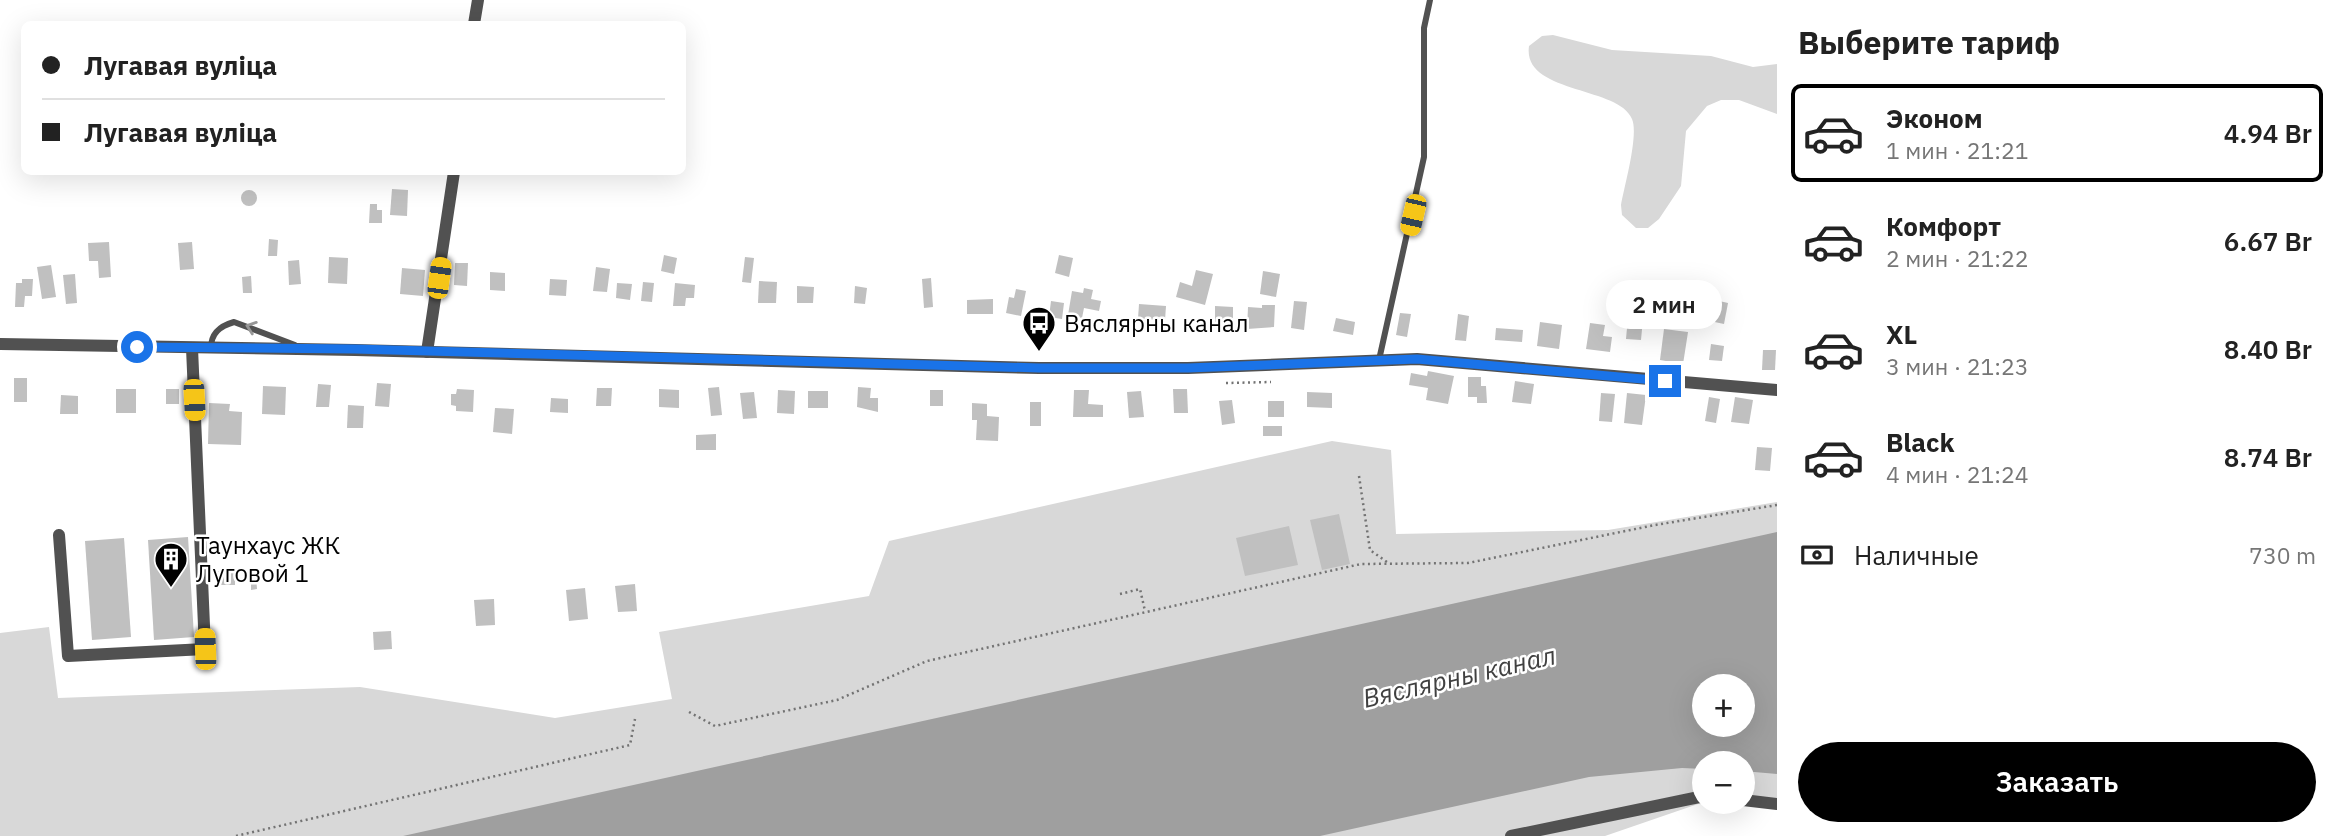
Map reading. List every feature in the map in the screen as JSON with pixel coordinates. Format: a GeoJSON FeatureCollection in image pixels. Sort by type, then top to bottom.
{"type":"FeatureCollection","features":[{"type":"Feature","properties":{"kind":"street"},"geometry":{"type":"LineString","coordinates":[[474,21],[478,0]]}},
{"type":"Feature","properties":{"kind":"street"},"geometry":{"type":"LineString","coordinates":[[427,352],[454,175]]}},
{"type":"Feature","properties":{"kind":"street"},"geometry":{"type":"LineString","coordinates":[[0,344],[1039,368],[1188,368],[1417,359],[1777,390]]}},
{"type":"Feature","properties":{"kind":"street"},"geometry":{"type":"LineString","coordinates":[[59,535],[68,656],[205,649],[192,348]]}},
{"type":"Feature","properties":{"kind":"street"},"geometry":{"type":"LineString","coordinates":[[1511,836],[1692,798]]}},
{"type":"Feature","properties":{"kind":"street"},"geometry":{"type":"LineString","coordinates":[[1755,801],[1777,804]]}},
{"type":"Feature","properties":{"kind":"lane"},"geometry":{"type":"LineString","coordinates":[[1379,360],[1424,157],[1424,28],[1430,0]]}},
{"type":"Feature","properties":{"kind":"lane"},"geometry":{"type":"LineString","coordinates":[[211,348],[211,340],[218,329],[234,322],[303,349]]}},
{"type":"Feature","properties":{"kind":"path"},"geometry":{"type":"LineString","coordinates":[[1226,383],[1271,382]]}},
{"type":"Feature","properties":{"kind":"path"},"geometry":{"type":"LineString","coordinates":[[1359,476],[1370,550],[1387,562]]}},
{"type":"Feature","properties":{"kind":"path"},"geometry":{"type":"LineString","coordinates":[[690,712],[715,726],[836,700],[928,661],[1361,564],[1468,563],[1655,525],[1777,505]]}},
{"type":"Feature","properties":{"kind":"path"},"geometry":{"type":"LineString","coordinates":[[1120,594],[1139,589],[1145,612]]}},
{"type":"Feature","properties":{"kind":"path"},"geometry":{"type":"LineString","coordinates":[[236,836],[630,745],[635,719]]}},
{"type":"Feature","properties":{"kind":"shaded area"},"geometry":{"type":"Polygon","coordinates":[[[1553,35],[1612,50],[1711,56],[1753,67],[1777,64],[1777,114],[1739,100],[1721,100],[1707,106],[1686,131],[1681,186],[1659,219],[1648,228],[1636,228],[1622,215],[1621,205],[1634,137],[1632,119],[1624,108],[1609,100],[1540,73],[1531,62],[1529,46],[1542,36],[1553,35]]]}},
{"type":"Feature","properties":{"kind":"shaded area"},"geometry":{"type":"Polygon","coordinates":[[[1332,441],[1391,450],[1396,534],[1608,530],[1777,502],[1777,807],[1755,806],[1755,751],[1692,751],[1692,806],[1605,836],[0,836],[0,633],[49,627],[58,698],[360,687],[555,718],[672,699],[659,632],[869,596],[889,541],[1332,441]]]}},
{"type":"Feature","properties":{"kind":"water"},"geometry":{"type":"Polygon","coordinates":[[[1777,532],[1777,774],[1755,772],[1755,751],[1692,751],[1692,768],[1589,777],[1320,836],[403,836],[1777,532]]]}},
{"type":"Feature","properties":{"kind":"building"},"geometry":{"type":"Polygon","coordinates":[[[392,189],[408,190],[407,216],[390,215],[392,189]]]}},
{"type":"Feature","properties":{"kind":"building"},"geometry":{"type":"Polygon","coordinates":[[[249,190],[255,192],[255,204],[249,206],[243,204],[241,198],[243,192],[249,190]]]}},
{"type":"Feature","properties":{"kind":"building"},"geometry":{"type":"Polygon","coordinates":[[[370,204],[377,204],[377,210],[382,210],[382,223],[369,223],[370,204]]]}},
{"type":"Feature","properties":{"kind":"building"},"geometry":{"type":"Polygon","coordinates":[[[269,239],[278,240],[277,256],[268,256],[269,239]]]}},
{"type":"Feature","properties":{"kind":"building"},"geometry":{"type":"Polygon","coordinates":[[[109,242],[111,277],[99,278],[98,261],[89,261],[88,243],[109,242]]]}},
{"type":"Feature","properties":{"kind":"building"},"geometry":{"type":"Polygon","coordinates":[[[192,242],[194,269],[180,270],[178,243],[192,242]]]}},
{"type":"Feature","properties":{"kind":"building"},"geometry":{"type":"Polygon","coordinates":[[[664,255],[677,258],[674,274],[661,271],[664,255]]]}},
{"type":"Feature","properties":{"kind":"building"},"geometry":{"type":"Polygon","coordinates":[[[1059,255],[1073,258],[1069,277],[1055,273],[1059,255]]]}},
{"type":"Feature","properties":{"kind":"building"},"geometry":{"type":"Polygon","coordinates":[[[329,257],[348,258],[347,284],[328,283],[329,257]]]}},
{"type":"Feature","properties":{"kind":"building"},"geometry":{"type":"Polygon","coordinates":[[[745,257],[754,258],[751,283],[742,282],[745,257]]]}},
{"type":"Feature","properties":{"kind":"building"},"geometry":{"type":"Polygon","coordinates":[[[299,260],[301,284],[289,285],[288,261],[299,260]]]}},
{"type":"Feature","properties":{"kind":"building"},"geometry":{"type":"Polygon","coordinates":[[[455,263],[468,263],[467,286],[454,285],[455,263]]]}},
{"type":"Feature","properties":{"kind":"building"},"geometry":{"type":"Polygon","coordinates":[[[51,265],[56,297],[42,299],[37,267],[51,265]]]}},
{"type":"Feature","properties":{"kind":"building"},"geometry":{"type":"Polygon","coordinates":[[[596,267],[610,269],[607,292],[593,291],[596,267]]]}},
{"type":"Feature","properties":{"kind":"building"},"geometry":{"type":"Polygon","coordinates":[[[402,268],[425,270],[423,296],[400,294],[402,268]]]}},
{"type":"Feature","properties":{"kind":"building"},"geometry":{"type":"Polygon","coordinates":[[[1196,270],[1213,274],[1205,305],[1176,297],[1180,282],[1192,286],[1196,270]]]}},
{"type":"Feature","properties":{"kind":"building"},"geometry":{"type":"Polygon","coordinates":[[[1263,271],[1280,274],[1276,297],[1260,294],[1263,271]]]}},
{"type":"Feature","properties":{"kind":"building"},"geometry":{"type":"Polygon","coordinates":[[[490,272],[505,273],[505,291],[490,290],[490,272]]]}},
{"type":"Feature","properties":{"kind":"building"},"geometry":{"type":"Polygon","coordinates":[[[75,274],[77,303],[66,304],[63,275],[75,274]]]}},
{"type":"Feature","properties":{"kind":"building"},"geometry":{"type":"Polygon","coordinates":[[[251,276],[252,293],[243,293],[242,277],[251,276]]]}},
{"type":"Feature","properties":{"kind":"building"},"geometry":{"type":"Polygon","coordinates":[[[931,278],[933,307],[924,308],[922,279],[931,278]]]}},
{"type":"Feature","properties":{"kind":"building"},"geometry":{"type":"Polygon","coordinates":[[[22,279],[33,279],[32,296],[25,296],[24,307],[15,307],[16,283],[22,283],[22,279]]]}},
{"type":"Feature","properties":{"kind":"building"},"geometry":{"type":"Polygon","coordinates":[[[550,279],[567,280],[566,296],[549,295],[550,279]]]}},
{"type":"Feature","properties":{"kind":"building"},"geometry":{"type":"Polygon","coordinates":[[[759,281],[777,282],[776,303],[758,303],[759,281]]]}},
{"type":"Feature","properties":{"kind":"building"},"geometry":{"type":"Polygon","coordinates":[[[643,282],[654,283],[652,302],[641,301],[643,282]]]}},
{"type":"Feature","properties":{"kind":"building"},"geometry":{"type":"Polygon","coordinates":[[[617,283],[632,284],[630,300],[616,298],[617,283]]]}},
{"type":"Feature","properties":{"kind":"building"},"geometry":{"type":"Polygon","coordinates":[[[675,283],[695,285],[694,298],[686,298],[685,306],[673,306],[675,283]]]}},
{"type":"Feature","properties":{"kind":"building"},"geometry":{"type":"Polygon","coordinates":[[[797,286],[814,287],[813,303],[797,303],[797,286]]]}},
{"type":"Feature","properties":{"kind":"building"},"geometry":{"type":"Polygon","coordinates":[[[855,286],[867,288],[865,304],[854,303],[855,286]]]}},
{"type":"Feature","properties":{"kind":"building"},"geometry":{"type":"Polygon","coordinates":[[[1084,288],[1093,290],[1091,299],[1101,301],[1099,311],[1084,308],[1082,318],[1068,315],[1072,291],[1083,293],[1084,288]]]}},
{"type":"Feature","properties":{"kind":"building"},"geometry":{"type":"Polygon","coordinates":[[[1016,289],[1026,291],[1021,316],[1006,313],[1009,297],[1014,298],[1016,289]]]}},
{"type":"Feature","properties":{"kind":"building"},"geometry":{"type":"Polygon","coordinates":[[[993,299],[993,314],[967,314],[967,300],[993,299]]]}},
{"type":"Feature","properties":{"kind":"building"},"geometry":{"type":"Polygon","coordinates":[[[1715,300],[1728,303],[1724,324],[1710,321],[1715,300]]]}},
{"type":"Feature","properties":{"kind":"building"},"geometry":{"type":"Polygon","coordinates":[[[1051,301],[1064,303],[1062,319],[1049,317],[1051,301]]]}},
{"type":"Feature","properties":{"kind":"building"},"geometry":{"type":"Polygon","coordinates":[[[1294,301],[1307,302],[1304,330],[1291,328],[1294,301]]]}},
{"type":"Feature","properties":{"kind":"building"},"geometry":{"type":"Polygon","coordinates":[[[1139,304],[1166,306],[1165,320],[1138,319],[1139,304]]]}},
{"type":"Feature","properties":{"kind":"building"},"geometry":{"type":"Polygon","coordinates":[[[1262,305],[1275,305],[1274,327],[1247,329],[1248,307],[1262,308],[1262,305]]]}},
{"type":"Feature","properties":{"kind":"building"},"geometry":{"type":"Polygon","coordinates":[[[1215,306],[1233,307],[1233,323],[1215,322],[1215,306]]]}},
{"type":"Feature","properties":{"kind":"building"},"geometry":{"type":"Polygon","coordinates":[[[1400,313],[1411,314],[1407,337],[1396,335],[1400,313]]]}},
{"type":"Feature","properties":{"kind":"building"},"geometry":{"type":"Polygon","coordinates":[[[1458,314],[1469,316],[1466,341],[1455,340],[1458,314]]]}},
{"type":"Feature","properties":{"kind":"building"},"geometry":{"type":"Polygon","coordinates":[[[1628,317],[1643,318],[1641,340],[1626,339],[1628,317]]]}},
{"type":"Feature","properties":{"kind":"building"},"geometry":{"type":"Polygon","coordinates":[[[1336,318],[1355,322],[1353,335],[1333,331],[1336,318]]]}},
{"type":"Feature","properties":{"kind":"building"},"geometry":{"type":"Polygon","coordinates":[[[1540,322],[1562,325],[1559,349],[1537,346],[1540,322]]]}},
{"type":"Feature","properties":{"kind":"building"},"geometry":{"type":"Polygon","coordinates":[[[1590,323],[1605,325],[1603,336],[1612,337],[1610,352],[1586,349],[1590,323]]]}},
{"type":"Feature","properties":{"kind":"building"},"geometry":{"type":"Polygon","coordinates":[[[1496,328],[1523,330],[1522,342],[1495,340],[1496,328]]]}},
{"type":"Feature","properties":{"kind":"building"},"geometry":{"type":"Polygon","coordinates":[[[1664,329],[1688,332],[1683,364],[1660,360],[1664,329]]]}},
{"type":"Feature","properties":{"kind":"building"},"geometry":{"type":"Polygon","coordinates":[[[1711,344],[1724,346],[1722,361],[1709,360],[1711,344]]]}},
{"type":"Feature","properties":{"kind":"building"},"geometry":{"type":"Polygon","coordinates":[[[1763,350],[1776,350],[1775,370],[1762,370],[1763,350]]]}},
{"type":"Feature","properties":{"kind":"building"},"geometry":{"type":"Polygon","coordinates":[[[1428,371],[1454,376],[1448,404],[1426,400],[1428,388],[1409,385],[1411,373],[1427,376],[1428,371]]]}},
{"type":"Feature","properties":{"kind":"building"},"geometry":{"type":"Polygon","coordinates":[[[1468,377],[1481,377],[1481,386],[1486,386],[1487,403],[1477,403],[1477,397],[1468,397],[1468,377]]]}},
{"type":"Feature","properties":{"kind":"building"},"geometry":{"type":"Polygon","coordinates":[[[14,378],[27,378],[27,402],[14,402],[14,378]]]}},
{"type":"Feature","properties":{"kind":"building"},"geometry":{"type":"Polygon","coordinates":[[[1515,381],[1534,384],[1531,404],[1512,402],[1515,381]]]}},
{"type":"Feature","properties":{"kind":"building"},"geometry":{"type":"Polygon","coordinates":[[[377,383],[391,384],[389,407],[375,406],[377,383]]]}},
{"type":"Feature","properties":{"kind":"building"},"geometry":{"type":"Polygon","coordinates":[[[318,384],[331,385],[329,407],[316,407],[318,384]]]}},
{"type":"Feature","properties":{"kind":"building"},"geometry":{"type":"Polygon","coordinates":[[[263,386],[286,387],[285,415],[262,414],[263,386]]]}},
{"type":"Feature","properties":{"kind":"building"},"geometry":{"type":"Polygon","coordinates":[[[719,387],[722,415],[711,416],[708,388],[719,387]]]}},
{"type":"Feature","properties":{"kind":"building"},"geometry":{"type":"Polygon","coordinates":[[[858,387],[871,388],[870,398],[878,398],[878,412],[857,407],[858,387]]]}},
{"type":"Feature","properties":{"kind":"building"},"geometry":{"type":"Polygon","coordinates":[[[597,388],[612,388],[611,406],[596,406],[597,388]]]}},
{"type":"Feature","properties":{"kind":"building"},"geometry":{"type":"Polygon","coordinates":[[[116,389],[136,389],[136,413],[116,413],[116,389]]]}},
{"type":"Feature","properties":{"kind":"building"},"geometry":{"type":"Polygon","coordinates":[[[166,389],[179,389],[179,404],[166,404],[166,389]]]}},
{"type":"Feature","properties":{"kind":"building"},"geometry":{"type":"Polygon","coordinates":[[[457,389],[474,390],[473,412],[456,411],[456,406],[451,405],[451,394],[456,394],[457,389]]]}},
{"type":"Feature","properties":{"kind":"building"},"geometry":{"type":"Polygon","coordinates":[[[659,389],[679,390],[679,408],[659,407],[659,389]]]}},
{"type":"Feature","properties":{"kind":"building"},"geometry":{"type":"Polygon","coordinates":[[[1173,389],[1187,389],[1188,413],[1174,413],[1173,389]]]}},
{"type":"Feature","properties":{"kind":"building"},"geometry":{"type":"Polygon","coordinates":[[[778,390],[795,391],[794,414],[777,413],[778,390]]]}},
{"type":"Feature","properties":{"kind":"building"},"geometry":{"type":"Polygon","coordinates":[[[930,390],[943,390],[943,406],[930,406],[930,390]]]}},
{"type":"Feature","properties":{"kind":"building"},"geometry":{"type":"Polygon","coordinates":[[[1074,390],[1089,390],[1088,404],[1103,405],[1103,417],[1073,417],[1074,390]]]}},
{"type":"Feature","properties":{"kind":"building"},"geometry":{"type":"Polygon","coordinates":[[[808,391],[828,391],[828,408],[808,408],[808,391]]]}},
{"type":"Feature","properties":{"kind":"building"},"geometry":{"type":"Polygon","coordinates":[[[1141,391],[1144,417],[1129,418],[1127,392],[1141,391]]]}},
{"type":"Feature","properties":{"kind":"building"},"geometry":{"type":"Polygon","coordinates":[[[754,392],[757,418],[743,419],[740,393],[754,392]]]}},
{"type":"Feature","properties":{"kind":"building"},"geometry":{"type":"Polygon","coordinates":[[[1307,392],[1332,393],[1332,408],[1307,407],[1307,392]]]}},
{"type":"Feature","properties":{"kind":"building"},"geometry":{"type":"Polygon","coordinates":[[[1601,393],[1615,394],[1612,422],[1599,421],[1601,393]]]}},
{"type":"Feature","properties":{"kind":"building"},"geometry":{"type":"Polygon","coordinates":[[[1627,393],[1646,395],[1642,425],[1624,423],[1627,393]]]}},
{"type":"Feature","properties":{"kind":"building"},"geometry":{"type":"Polygon","coordinates":[[[61,395],[78,396],[78,414],[60,414],[61,395]]]}},
{"type":"Feature","properties":{"kind":"building"},"geometry":{"type":"Polygon","coordinates":[[[1709,397],[1720,399],[1716,423],[1705,421],[1709,397]]]}},
{"type":"Feature","properties":{"kind":"building"},"geometry":{"type":"Polygon","coordinates":[[[1735,397],[1753,400],[1749,424],[1731,422],[1735,397]]]}},
{"type":"Feature","properties":{"kind":"building"},"geometry":{"type":"Polygon","coordinates":[[[551,398],[568,399],[568,413],[550,412],[551,398]]]}},
{"type":"Feature","properties":{"kind":"building"},"geometry":{"type":"Polygon","coordinates":[[[1232,400],[1235,423],[1222,425],[1219,401],[1232,400]]]}},
{"type":"Feature","properties":{"kind":"building"},"geometry":{"type":"Polygon","coordinates":[[[1268,401],[1284,401],[1284,417],[1268,417],[1268,401]]]}},
{"type":"Feature","properties":{"kind":"building"},"geometry":{"type":"Polygon","coordinates":[[[1030,402],[1041,402],[1041,426],[1030,426],[1030,402]]]}},
{"type":"Feature","properties":{"kind":"building"},"geometry":{"type":"Polygon","coordinates":[[[209,403],[230,404],[229,411],[242,412],[241,445],[208,444],[209,403]]]}},
{"type":"Feature","properties":{"kind":"building"},"geometry":{"type":"Polygon","coordinates":[[[972,403],[987,404],[987,416],[999,417],[998,441],[976,440],[977,420],[972,420],[972,403]]]}},
{"type":"Feature","properties":{"kind":"building"},"geometry":{"type":"Polygon","coordinates":[[[348,405],[364,406],[363,428],[347,428],[348,405]]]}},
{"type":"Feature","properties":{"kind":"building"},"geometry":{"type":"Polygon","coordinates":[[[495,408],[514,409],[512,434],[493,432],[495,408]]]}},
{"type":"Feature","properties":{"kind":"building"},"geometry":{"type":"Polygon","coordinates":[[[1263,426],[1282,426],[1282,436],[1263,436],[1263,426]]]}},
{"type":"Feature","properties":{"kind":"building"},"geometry":{"type":"Polygon","coordinates":[[[716,434],[716,450],[696,450],[696,435],[716,434]]]}},
{"type":"Feature","properties":{"kind":"building"},"geometry":{"type":"Polygon","coordinates":[[[1757,447],[1772,448],[1770,471],[1755,470],[1757,447]]]}},
{"type":"Feature","properties":{"kind":"building"},"geometry":{"type":"Polygon","coordinates":[[[1339,514],[1350,564],[1322,570],[1310,520],[1339,514]]]}},
{"type":"Feature","properties":{"kind":"building"},"geometry":{"type":"Polygon","coordinates":[[[1289,526],[1298,565],[1245,576],[1236,538],[1289,526]]]}},
{"type":"Feature","properties":{"kind":"building","name":"Таунхаус ЖК Луговой 1"},"geometry":{"type":"Polygon","coordinates":[[[188,537],[194,637],[154,640],[148,540],[188,537]]]}},
{"type":"Feature","properties":{"kind":"building"},"geometry":{"type":"Polygon","coordinates":[[[124,538],[131,637],[92,640],[85,541],[124,538]]]}},
{"type":"Feature","properties":{"kind":"building"},"geometry":{"type":"Polygon","coordinates":[[[217,571],[235,571],[235,585],[217,585],[217,571]]]}},
{"type":"Feature","properties":{"kind":"building"},"geometry":{"type":"Polygon","coordinates":[[[251,576],[256,576],[257,589],[251,590],[251,576]]]}},
{"type":"Feature","properties":{"kind":"building"},"geometry":{"type":"Polygon","coordinates":[[[635,584],[637,611],[618,612],[615,586],[635,584]]]}},
{"type":"Feature","properties":{"kind":"building"},"geometry":{"type":"Polygon","coordinates":[[[585,588],[588,619],[569,621],[566,590],[585,588]]]}},
{"type":"Feature","properties":{"kind":"building"},"geometry":{"type":"Polygon","coordinates":[[[494,599],[495,625],[476,626],[474,600],[494,599]]]}},
{"type":"Feature","properties":{"kind":"building"},"geometry":{"type":"Polygon","coordinates":[[[391,631],[392,649],[374,650],[373,632],[391,631]]]}},
{"type":"Feature","properties":{"kind":"place","name":"Вяслярны канал"},"geometry":{"type":"Point","coordinates":[1039,353]}},
{"type":"Feature","properties":{"kind":"place","name":"Таунхаус ЖК Луговой 1"},"geometry":{"type":"Point","coordinates":[171,589]}},
{"type":"Feature","properties":{"kind":"route"},"geometry":{"type":"LineString","coordinates":[[137,347],[355,349],[1039,368],[1188,368],[1417,359],[1665,381]]}}]}
